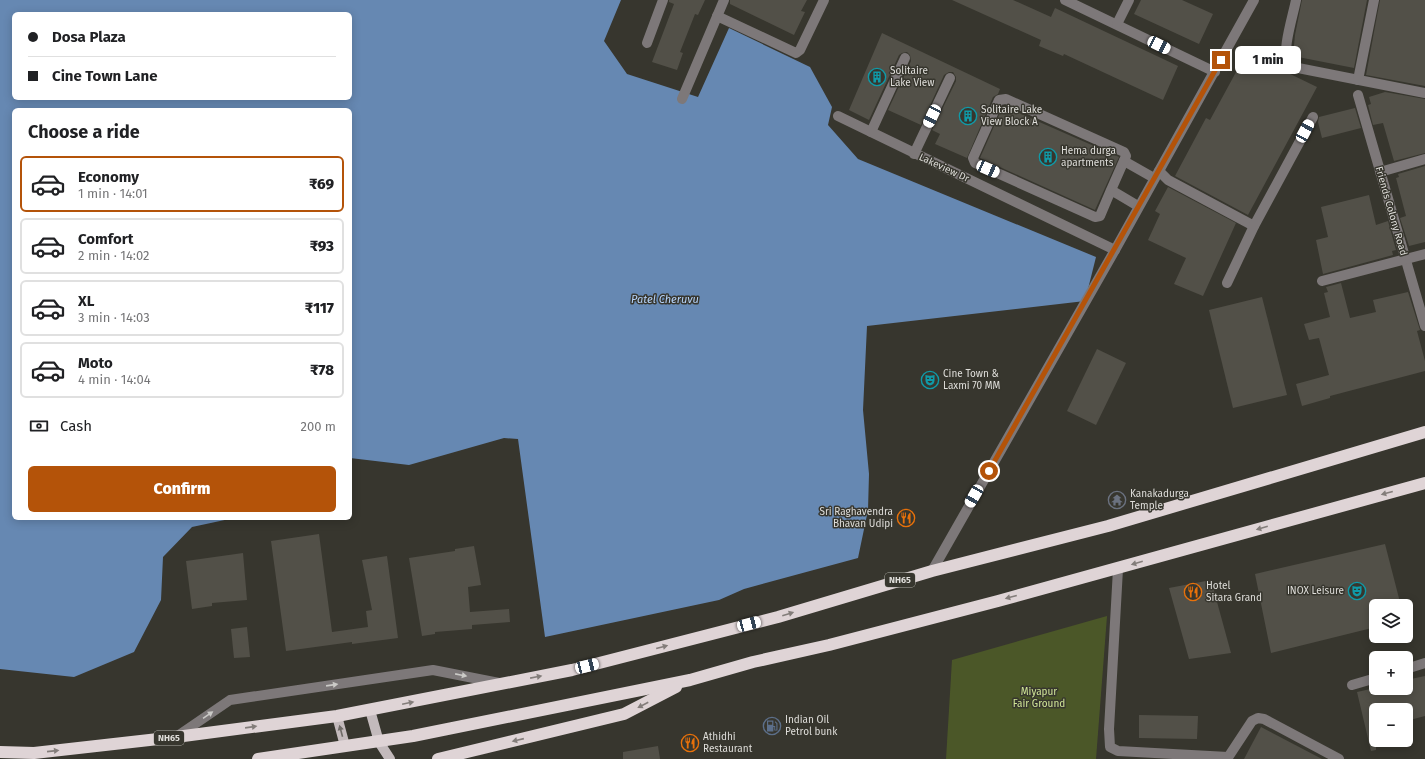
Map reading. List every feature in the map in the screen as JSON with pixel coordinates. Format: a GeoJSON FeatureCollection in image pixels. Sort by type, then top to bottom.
{"type":"FeatureCollection","features":[{"type":"Feature","properties":{"kind":"highway","name":"NH65"},"geometry":{"type":"LineString","coordinates":[[0,752],[34,753],[176,737],[337,716],[572,670],[778,617],[932,571],[1108,526],[1425,432]]}},
{"type":"Feature","properties":{"kind":"highway"},"geometry":{"type":"LineString","coordinates":[[263,758],[379,742],[457,728],[690,680],[1118,569],[1425,483]]}},
{"type":"Feature","properties":{"kind":"highway"},"geometry":{"type":"LineString","coordinates":[[438,759],[624,714],[690,680]]}},
{"type":"Feature","properties":{"kind":"highway"},"geometry":{"type":"LineString","coordinates":[[263,758],[282,759]]}},
{"type":"Feature","properties":{"kind":"main road"},"geometry":{"type":"LineString","coordinates":[[370,710],[379,742],[390,759]]}},
{"type":"Feature","properties":{"kind":"main road"},"geometry":{"type":"LineString","coordinates":[[337,716],[345,746]]}},
{"type":"Feature","properties":{"kind":"street"},"geometry":{"type":"LineString","coordinates":[[647,43],[663,0]]}},
{"type":"Feature","properties":{"kind":"street"},"geometry":{"type":"LineString","coordinates":[[682,99],[724,0]]}},
{"type":"Feature","properties":{"kind":"street"},"geometry":{"type":"LineString","coordinates":[[717,16],[796,52],[800,50],[824,0]]}},
{"type":"Feature","properties":{"kind":"street"},"geometry":{"type":"LineString","coordinates":[[1065,0],[1215,72]]}},
{"type":"Feature","properties":{"kind":"street"},"geometry":{"type":"LineString","coordinates":[[1117,24],[1129,0]]}},
{"type":"Feature","properties":{"kind":"street"},"geometry":{"type":"LineString","coordinates":[[932,571],[1115,250],[1138,206],[1215,72],[1254,0]]}},
{"type":"Feature","properties":{"kind":"street"},"geometry":{"type":"LineString","coordinates":[[1296,0],[1285,52],[1285,61],[1288,66],[1425,93]]}},
{"type":"Feature","properties":{"kind":"street"},"geometry":{"type":"LineString","coordinates":[[1358,80],[1374,0]]}},
{"type":"Feature","properties":{"kind":"street"},"geometry":{"type":"LineString","coordinates":[[871,132],[905,58]]}},
{"type":"Feature","properties":{"kind":"street"},"geometry":{"type":"LineString","coordinates":[[914,154],[950,78]]}},
{"type":"Feature","properties":{"kind":"street","name":"Friends Colony Road"},"geometry":{"type":"LineString","coordinates":[[1358,95],[1425,326]]}},
{"type":"Feature","properties":{"kind":"street"},"geometry":{"type":"LineString","coordinates":[[1003,98],[1124,152],[1126,156],[1124,162],[1111,190],[1100,216],[1095,218],[975,163],[973,158],[999,100],[1003,98]]}},
{"type":"Feature","properties":{"kind":"street","name":"Lakeview Dr"},"geometry":{"type":"LineString","coordinates":[[838,116],[1115,250]]}},
{"type":"Feature","properties":{"kind":"street"},"geometry":{"type":"LineString","coordinates":[[1227,284],[1254,226],[1313,118]]}},
{"type":"Feature","properties":{"kind":"street"},"geometry":{"type":"LineString","coordinates":[[1380,172],[1425,159]]}},
{"type":"Feature","properties":{"kind":"street"},"geometry":{"type":"LineString","coordinates":[[1124,162],[1156,174],[1254,226]]}},
{"type":"Feature","properties":{"kind":"street"},"geometry":{"type":"LineString","coordinates":[[1111,190],[1138,206]]}},
{"type":"Feature","properties":{"kind":"street"},"geometry":{"type":"LineString","coordinates":[[1322,281],[1425,254]]}},
{"type":"Feature","properties":{"kind":"street"},"geometry":{"type":"LineString","coordinates":[[1118,569],[1109,738],[1110,747],[1118,751],[1228,758],[1252,721],[1258,718],[1264,719],[1339,759]]}},
{"type":"Feature","properties":{"kind":"street"},"geometry":{"type":"LineString","coordinates":[[1413,667],[1425,663]]}},
{"type":"Feature","properties":{"kind":"street"},"geometry":{"type":"LineString","coordinates":[[176,737],[230,700],[433,670],[502,683]]}},
{"type":"Feature","properties":{"kind":"street"},"geometry":{"type":"LineString","coordinates":[[1352,685],[1369,680]]}},
{"type":"Feature","properties":{"kind":"green space","name":"Miyapur Fair Ground"},"geometry":{"type":"Polygon","coordinates":[[[1107,616],[1096,759],[946,759],[952,660],[1107,616]]]}},
{"type":"Feature","properties":{"kind":"water","name":"Patel Cheruvu"},"geometry":{"type":"Polygon","coordinates":[[[0,0],[621,0],[604,41],[627,74],[698,97],[729,28],[810,67],[832,107],[828,125],[858,159],[1096,257],[1085,301],[867,326],[863,410],[869,474],[868,510],[858,558],[744,589],[719,600],[545,637],[518,439],[504,438],[409,465],[352,458],[352,108],[12,108],[12,520],[225,520],[192,527],[163,557],[161,600],[134,652],[74,677],[0,669],[0,0]]]}},
{"type":"Feature","properties":{"kind":"building"},"geometry":{"type":"Polygon","coordinates":[[[669,0],[705,0],[698,15],[695,14],[680,52],[683,53],[677,70],[652,62],[674,4],[669,2],[669,0]]]}},
{"type":"Feature","properties":{"kind":"building"},"geometry":{"type":"Polygon","coordinates":[[[730,0],[807,0],[801,11],[805,12],[794,35],[730,4],[730,0]]]}},
{"type":"Feature","properties":{"kind":"building"},"geometry":{"type":"Polygon","coordinates":[[[952,0],[1013,0],[1051,17],[1055,8],[1178,66],[1163,100],[1064,54],[1063,56],[1039,46],[1041,40],[952,0]]]}},
{"type":"Feature","properties":{"kind":"building"},"geometry":{"type":"Polygon","coordinates":[[[1141,0],[1182,0],[1213,14],[1199,44],[1134,14],[1141,0]]]}},
{"type":"Feature","properties":{"kind":"building"},"geometry":{"type":"Polygon","coordinates":[[[1302,0],[1367,0],[1354,68],[1293,56],[1295,35],[1302,0]]]}},
{"type":"Feature","properties":{"kind":"building"},"geometry":{"type":"Polygon","coordinates":[[[1380,0],[1425,0],[1425,86],[1366,75],[1380,0]]]}},
{"type":"Feature","properties":{"kind":"building"},"geometry":{"type":"Polygon","coordinates":[[[882,33],[1000,89],[998,94],[993,97],[967,158],[935,144],[940,134],[932,130],[956,81],[956,77],[953,72],[949,72],[944,75],[921,125],[888,110],[911,61],[910,55],[907,52],[899,55],[869,120],[849,110],[882,33]]]}},
{"type":"Feature","properties":{"kind":"building"},"geometry":{"type":"Polygon","coordinates":[[[1248,50],[1284,71],[1317,87],[1248,215],[1175,176],[1206,118],[1210,120],[1248,50]]]}},
{"type":"Feature","properties":{"kind":"building"},"geometry":{"type":"Polygon","coordinates":[[[1385,92],[1425,99],[1425,153],[1394,161],[1383,123],[1373,125],[1368,105],[1371,104],[1369,97],[1385,92]]]}},
{"type":"Feature","properties":{"kind":"building","name":"Hema durga apartments"},"geometry":{"type":"Polygon","coordinates":[[[1003,106],[1119,157],[1095,210],[980,158],[1003,106]]]}},
{"type":"Feature","properties":{"kind":"building"},"geometry":{"type":"Polygon","coordinates":[[[1355,108],[1361,128],[1322,138],[1318,122],[1319,117],[1355,108]]]}},
{"type":"Feature","properties":{"kind":"building"},"geometry":{"type":"Polygon","coordinates":[[[1425,166],[1425,242],[1409,246],[1400,218],[1406,216],[1396,178],[1399,177],[1398,174],[1425,166]]]}},
{"type":"Feature","properties":{"kind":"building"},"geometry":{"type":"Polygon","coordinates":[[[1168,187],[1236,223],[1203,296],[1174,284],[1186,258],[1148,240],[1160,214],[1155,211],[1168,187]]]}},
{"type":"Feature","properties":{"kind":"building"},"geometry":{"type":"Polygon","coordinates":[[[1369,195],[1376,225],[1388,221],[1396,250],[1392,251],[1393,255],[1323,274],[1316,240],[1328,237],[1321,207],[1369,195]]]}},
{"type":"Feature","properties":{"kind":"building"},"geometry":{"type":"Polygon","coordinates":[[[1341,283],[1350,318],[1376,312],[1373,300],[1408,292],[1420,330],[1417,331],[1425,361],[1425,371],[1330,396],[1330,398],[1302,406],[1296,384],[1329,375],[1319,338],[1309,340],[1304,324],[1330,317],[1324,293],[1328,292],[1326,287],[1341,283]]]}},
{"type":"Feature","properties":{"kind":"building"},"geometry":{"type":"Polygon","coordinates":[[[1262,297],[1287,395],[1233,408],[1209,310],[1262,297]]]}},
{"type":"Feature","properties":{"kind":"building"},"geometry":{"type":"Polygon","coordinates":[[[1097,349],[1126,363],[1096,425],[1067,411],[1097,349]]]}},
{"type":"Feature","properties":{"kind":"building"},"geometry":{"type":"Polygon","coordinates":[[[319,534],[332,632],[368,627],[366,611],[372,610],[362,560],[387,556],[398,638],[352,644],[352,642],[286,651],[271,541],[319,534]]]}},
{"type":"Feature","properties":{"kind":"building"},"geometry":{"type":"Polygon","coordinates":[[[1385,544],[1399,599],[1369,599],[1369,629],[1271,653],[1255,574],[1385,544]]]}},
{"type":"Feature","properties":{"kind":"building"},"geometry":{"type":"Polygon","coordinates":[[[474,546],[481,585],[468,587],[470,612],[509,609],[510,622],[472,625],[472,629],[435,632],[435,634],[422,636],[409,558],[455,551],[455,549],[474,546]]]}},
{"type":"Feature","properties":{"kind":"building"},"geometry":{"type":"Polygon","coordinates":[[[243,553],[247,600],[212,603],[212,606],[192,609],[186,561],[243,553]]]}},
{"type":"Feature","properties":{"kind":"building"},"geometry":{"type":"Polygon","coordinates":[[[1211,580],[1231,653],[1189,659],[1169,588],[1211,580]]]}},
{"type":"Feature","properties":{"kind":"building"},"geometry":{"type":"Polygon","coordinates":[[[247,627],[250,657],[234,658],[231,629],[247,627]]]}},
{"type":"Feature","properties":{"kind":"building"},"geometry":{"type":"Polygon","coordinates":[[[1425,676],[1425,716],[1413,719],[1413,703],[1369,703],[1369,743],[1357,692],[1369,689],[1369,695],[1413,695],[1413,679],[1425,676]]]}},
{"type":"Feature","properties":{"kind":"building"},"geometry":{"type":"Polygon","coordinates":[[[1139,715],[1198,716],[1197,739],[1139,738],[1139,715]]]}},
{"type":"Feature","properties":{"kind":"building"},"geometry":{"type":"Polygon","coordinates":[[[1261,727],[1322,759],[1244,759],[1261,727]]]}},
{"type":"Feature","properties":{"kind":"building"},"geometry":{"type":"Polygon","coordinates":[[[658,746],[660,759],[623,759],[623,752],[658,746]]]}},
{"type":"Feature","properties":{"kind":"building"},"geometry":{"type":"Polygon","coordinates":[[[1370,747],[1376,747],[1376,750],[1371,751],[1370,747]]]}},
{"type":"Feature","properties":{"kind":"place","name":"Solitaire Lake View"},"geometry":{"type":"Point","coordinates":[877,77]}},
{"type":"Feature","properties":{"kind":"place","name":"Solitaire Lake View Block A"},"geometry":{"type":"Point","coordinates":[968,116]}},
{"type":"Feature","properties":{"kind":"place","name":"Hema durga apartments"},"geometry":{"type":"Point","coordinates":[1048,157]}},
{"type":"Feature","properties":{"kind":"place","name":"Cine Town & Laxmi 70 MM"},"geometry":{"type":"Point","coordinates":[930,380]}},
{"type":"Feature","properties":{"kind":"place","name":"Kanakadurga Temple"},"geometry":{"type":"Point","coordinates":[1117,500]}},
{"type":"Feature","properties":{"kind":"place","name":"Sri Raghavendra Bhavan Udipi"},"geometry":{"type":"Point","coordinates":[906,518]}},
{"type":"Feature","properties":{"kind":"place","name":"INOX Leisure"},"geometry":{"type":"Point","coordinates":[1357,591]}},
{"type":"Feature","properties":{"kind":"place","name":"Hotel Sitara Grand"},"geometry":{"type":"Point","coordinates":[1193,592]}},
{"type":"Feature","properties":{"kind":"place","name":"Indian Oil Petrol bunk"},"geometry":{"type":"Point","coordinates":[772,726]}},
{"type":"Feature","properties":{"kind":"place","name":"Athidhi Restaurant"},"geometry":{"type":"Point","coordinates":[690,743]}},
{"type":"Feature","properties":{"kind":"route"},"geometry":{"type":"LineString","coordinates":[[989,471],[1221,60]]}}]}
